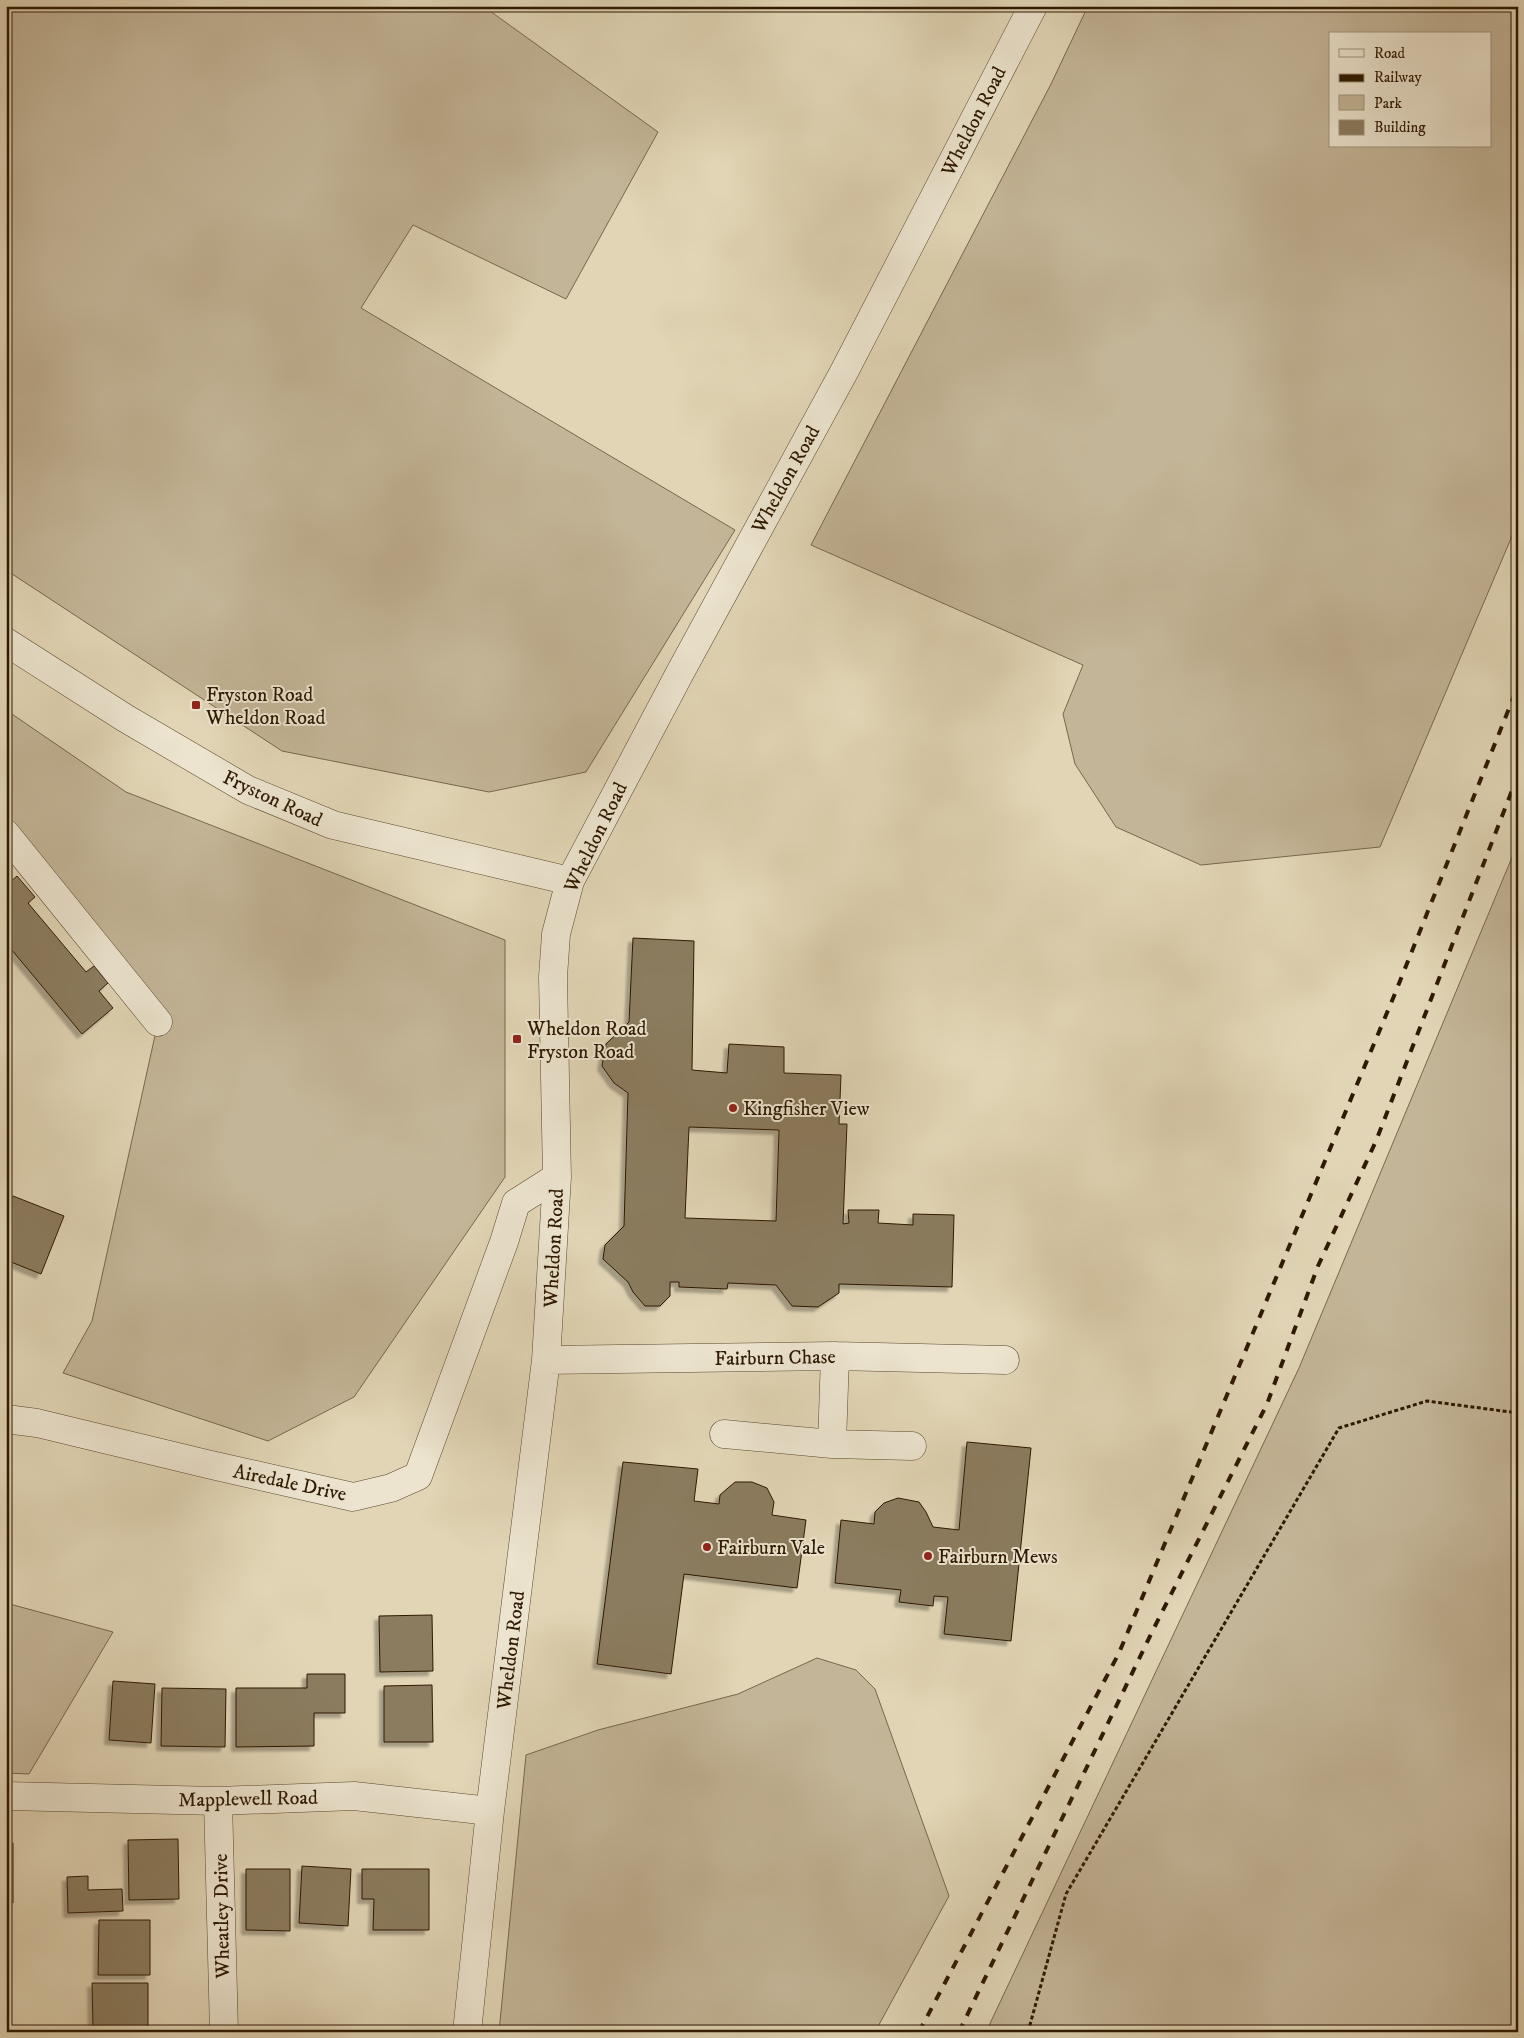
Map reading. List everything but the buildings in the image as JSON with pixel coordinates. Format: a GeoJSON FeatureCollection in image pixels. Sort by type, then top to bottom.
{"type":"FeatureCollection","features":[{"type":"Feature","properties":{"kind":"street","name":"Wheldon Road"},"geometry":{"type":"LineString","coordinates":[[467,2032],[490,1811],[546,1360],[557,1177],[553,977],[556,934],[570,881],[686,660],[845,370],[1032,6]]}},
{"type":"Feature","properties":{"kind":"street","name":"Fryston Road"},"geometry":{"type":"LineString","coordinates":[[6,642],[125,718],[248,790],[334,825],[570,881]]}},
{"type":"Feature","properties":{"kind":"street"},"geometry":{"type":"LineString","coordinates":[[6,834],[158,1022]]}},
{"type":"Feature","properties":{"kind":"street","name":"Airedale Drive"},"geometry":{"type":"LineString","coordinates":[[6,1419],[37,1423],[353,1497],[391,1488],[418,1476],[504,1242],[516,1203],[557,1177]]}},
{"type":"Feature","properties":{"kind":"street"},"geometry":{"type":"LineString","coordinates":[[832,1444],[835,1356]]}},
{"type":"Feature","properties":{"kind":"street","name":"Fairburn Chase"},"geometry":{"type":"LineString","coordinates":[[546,1360],[835,1356],[1005,1360]]}},
{"type":"Feature","properties":{"kind":"street"},"geometry":{"type":"LineString","coordinates":[[724,1434],[832,1444],[912,1446]]}},
{"type":"Feature","properties":{"kind":"street","name":"Mapplewell Road"},"geometry":{"type":"LineString","coordinates":[[6,1796],[218,1801],[354,1796],[490,1811]]}},
{"type":"Feature","properties":{"kind":"street","name":"Wheatley Drive"},"geometry":{"type":"LineString","coordinates":[[218,1801],[224,2032]]}},
{"type":"Feature","properties":{"kind":"path"},"geometry":{"type":"LineString","coordinates":[[1028,2032],[1066,1894],[1339,1428],[1427,1401],[1518,1413]]}},
{"type":"Feature","properties":{"kind":"green space"},"geometry":{"type":"Polygon","coordinates":[[[6,6],[483,6],[658,132],[566,299],[413,225],[361,308],[735,530],[586,772],[489,792],[282,751],[6,570],[6,6]]]}},
{"type":"Feature","properties":{"kind":"green space"},"geometry":{"type":"Polygon","coordinates":[[[1088,6],[1518,6],[1518,522],[1380,847],[1201,865],[1116,827],[1075,764],[1063,714],[1083,665],[811,545],[1051,84],[1088,6]]]}},
{"type":"Feature","properties":{"kind":"green space"},"geometry":{"type":"Polygon","coordinates":[[[6,710],[126,792],[505,940],[505,1177],[354,1397],[268,1441],[63,1373],[92,1321],[158,1022],[6,834],[6,710]]]}},
{"type":"Feature","properties":{"kind":"green space"},"geometry":{"type":"Polygon","coordinates":[[[1518,843],[1518,2032],[986,2032],[1299,1368],[1518,843]]]}},
{"type":"Feature","properties":{"kind":"green space"},"geometry":{"type":"Polygon","coordinates":[[[6,1603],[113,1632],[29,1774],[6,1773],[6,1603]]]}},
{"type":"Feature","properties":{"kind":"green space"},"geometry":{"type":"Polygon","coordinates":[[[817,1658],[856,1670],[875,1689],[949,1896],[875,2032],[499,2032],[526,1755],[598,1730],[738,1694],[817,1658]]]}},
{"type":"Feature","properties":{"kind":"railway"},"geometry":{"type":"LineString","coordinates":[[919,2032],[1119,1653],[1394,996],[1518,686]]}},
{"type":"Feature","properties":{"kind":"railway"},"geometry":{"type":"LineString","coordinates":[[959,2032],[1152,1632],[1267,1404],[1318,1266],[1376,1141],[1518,775]]}},
{"type":"Feature","properties":{"kind":"place","name":"Fryston Road Wheldon Road"},"geometry":{"type":"Point","coordinates":[196,705]}},
{"type":"Feature","properties":{"kind":"place","name":"Wheldon Road Fryston Road"},"geometry":{"type":"Point","coordinates":[517,1039]}},
{"type":"Feature","properties":{"kind":"place","name":"Kingfisher View"},"geometry":{"type":"Point","coordinates":[733,1108]}},
{"type":"Feature","properties":{"kind":"place","name":"Fairburn Vale"},"geometry":{"type":"Point","coordinates":[707,1547]}},
{"type":"Feature","properties":{"kind":"place","name":"Fairburn Mews"},"geometry":{"type":"Point","coordinates":[928,1556]}}]}
